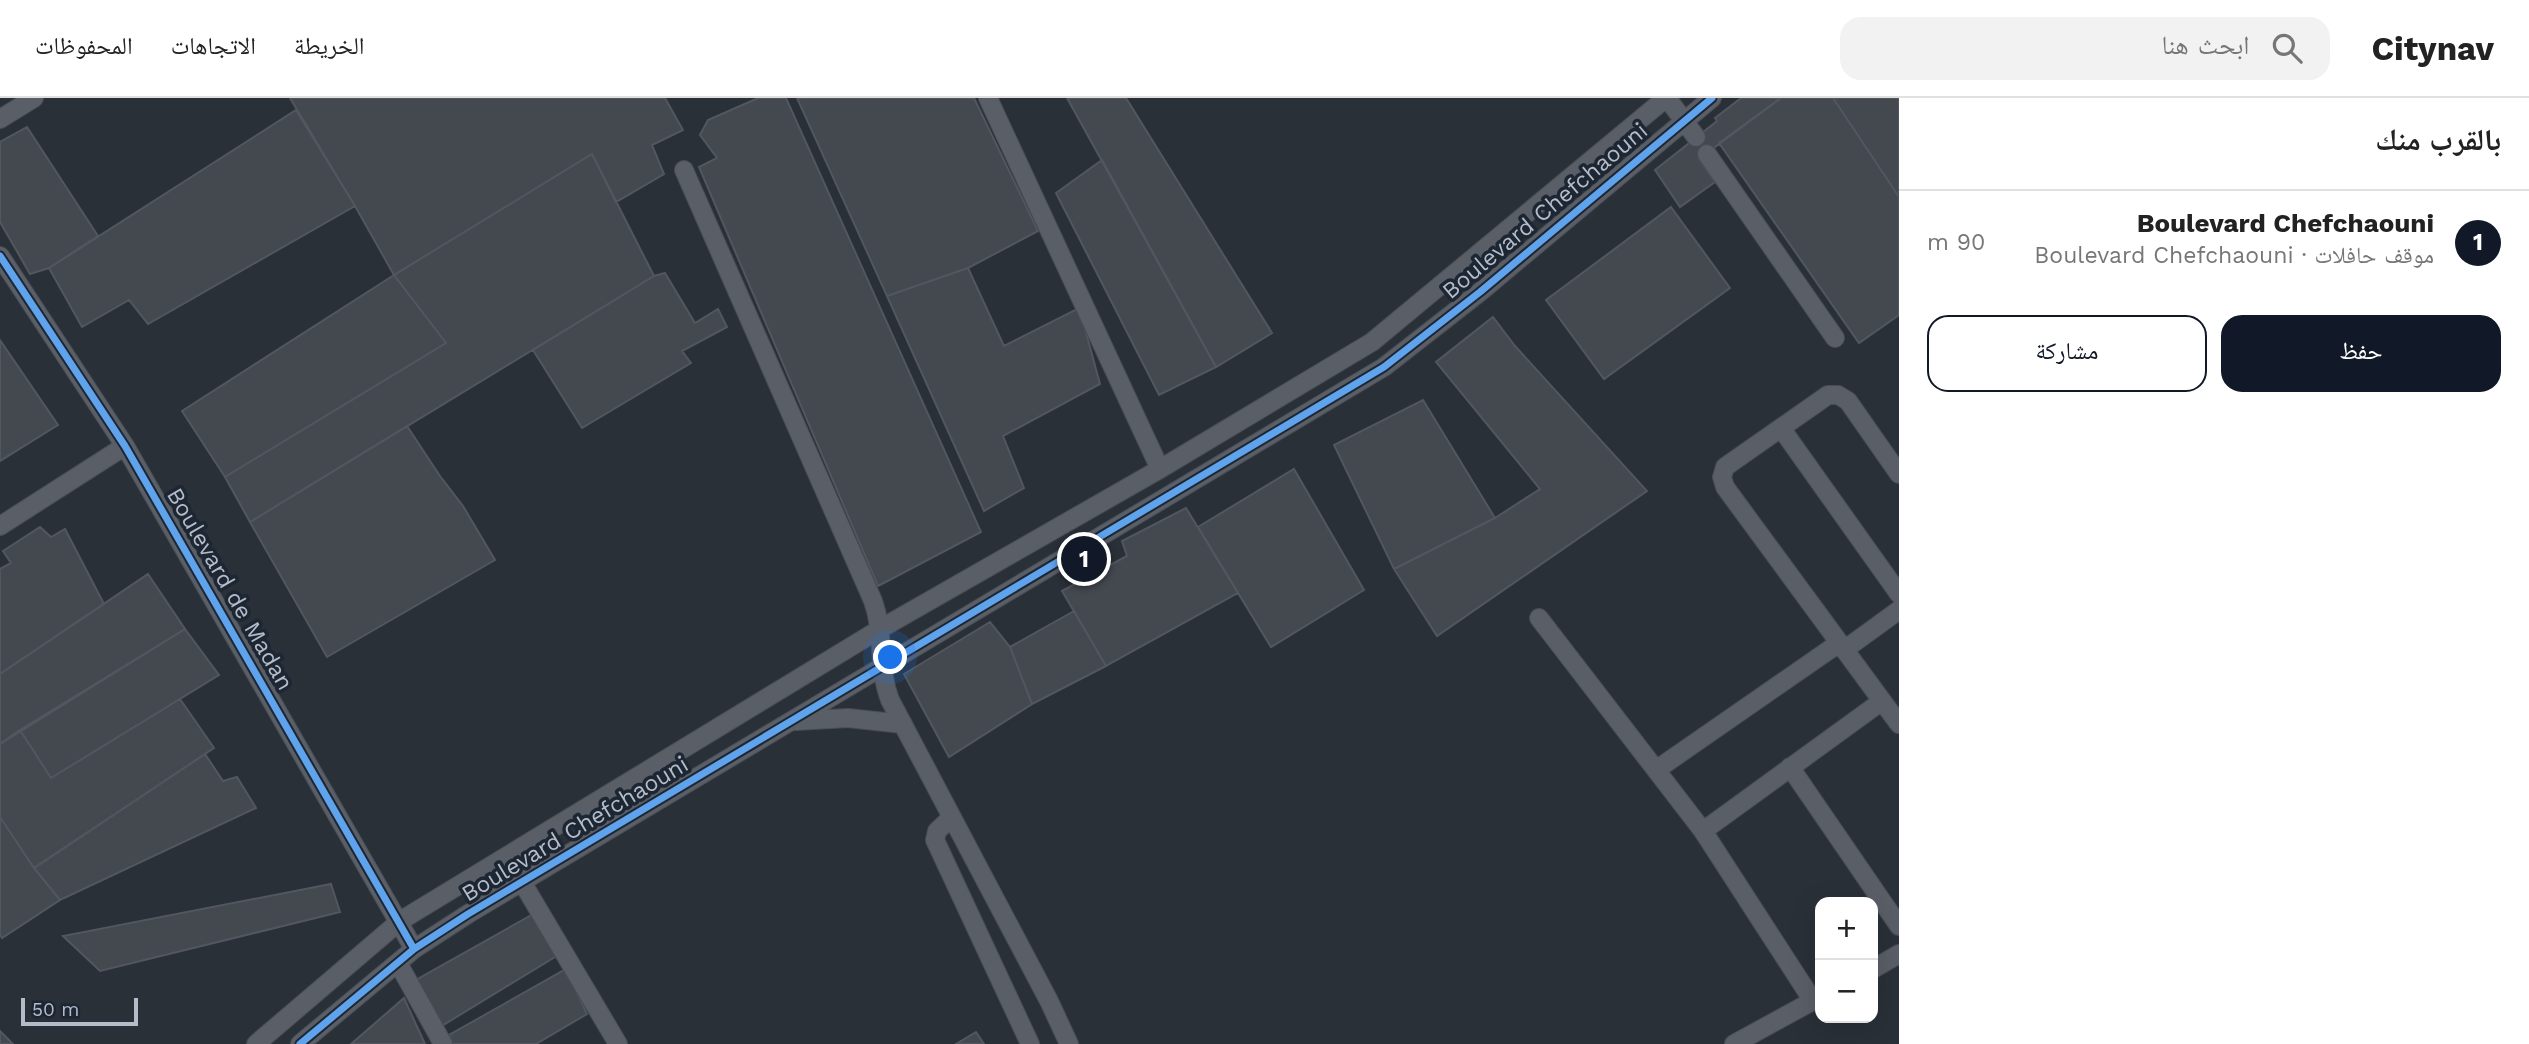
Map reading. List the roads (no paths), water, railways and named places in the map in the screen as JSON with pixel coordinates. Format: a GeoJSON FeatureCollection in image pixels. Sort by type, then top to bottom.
{"type":"FeatureCollection","features":[{"type":"Feature","properties":{"kind":"street"},"geometry":{"type":"LineString","coordinates":[[0,119],[34,98]]}},
{"type":"Feature","properties":{"kind":"street"},"geometry":{"type":"LineString","coordinates":[[988,98],[1160,469]]}},
{"type":"Feature","properties":{"kind":"street"},"geometry":{"type":"LineString","coordinates":[[1666,98],[1696,137]]}},
{"type":"Feature","properties":{"kind":"street","name":"Boulevard Chefchaouni"},"geometry":{"type":"LineString","coordinates":[[256,1044],[400,921],[880,629],[1160,469],[1372,342],[1666,98]]}},
{"type":"Feature","properties":{"kind":"street","name":"Boulevard Chefchaouni"},"geometry":{"type":"LineString","coordinates":[[300,1044],[414,949],[792,722],[880,666],[1384,367],[1479,292],[1712,98]]}},
{"type":"Feature","properties":{"kind":"street"},"geometry":{"type":"LineString","coordinates":[[1707,154],[1835,338]]}},
{"type":"Feature","properties":{"kind":"street"},"geometry":{"type":"LineString","coordinates":[[684,170],[873,601],[880,629],[880,666],[885,687],[1069,1044]]}},
{"type":"Feature","properties":{"kind":"street","name":"Boulevard de Madan"},"geometry":{"type":"LineString","coordinates":[[0,256],[125,446],[414,949]]}},
{"type":"Feature","properties":{"kind":"street"},"geometry":{"type":"LineString","coordinates":[[1899,474],[1848,401],[1838,395],[1828,396],[1725,467],[1723,482],[1899,724]]}},
{"type":"Feature","properties":{"kind":"street"},"geometry":{"type":"LineString","coordinates":[[1781,428],[1899,594]]}},
{"type":"Feature","properties":{"kind":"street"},"geometry":{"type":"LineString","coordinates":[[0,526],[125,446]]}},
{"type":"Feature","properties":{"kind":"street"},"geometry":{"type":"LineString","coordinates":[[1656,770],[1899,610]]}},
{"type":"Feature","properties":{"kind":"street"},"geometry":{"type":"LineString","coordinates":[[1539,618],[1703,831],[1815,998]]}},
{"type":"Feature","properties":{"kind":"street"},"geometry":{"type":"LineString","coordinates":[[1703,831],[1882,701]]}},
{"type":"Feature","properties":{"kind":"street"},"geometry":{"type":"LineString","coordinates":[[792,722],[848,718],[903,724]]}},
{"type":"Feature","properties":{"kind":"street"},"geometry":{"type":"LineString","coordinates":[[1790,767],[1899,926]]}},
{"type":"Feature","properties":{"kind":"street"},"geometry":{"type":"LineString","coordinates":[[626,785],[643,811]]}},
{"type":"Feature","properties":{"kind":"street"},"geometry":{"type":"LineString","coordinates":[[952,817],[937,831],[935,840],[1030,1044]]}},
{"type":"Feature","properties":{"kind":"street"},"geometry":{"type":"LineString","coordinates":[[522,882],[618,1044]]}},
{"type":"Feature","properties":{"kind":"street"},"geometry":{"type":"LineString","coordinates":[[1878,965],[1899,954]]}},
{"type":"Feature","properties":{"kind":"street"},"geometry":{"type":"LineString","coordinates":[[395,965],[433,1044]]}},
{"type":"Feature","properties":{"kind":"street"},"geometry":{"type":"LineString","coordinates":[[395,965],[443,1044]]}},
{"type":"Feature","properties":{"kind":"street"},"geometry":{"type":"LineString","coordinates":[[1734,1044],[1815,1000]]}},
{"type":"Feature","properties":{"kind":"place","name":"Boulevard Chefchaouni"},"geometry":{"type":"Point","coordinates":[1084,559]}}]}
